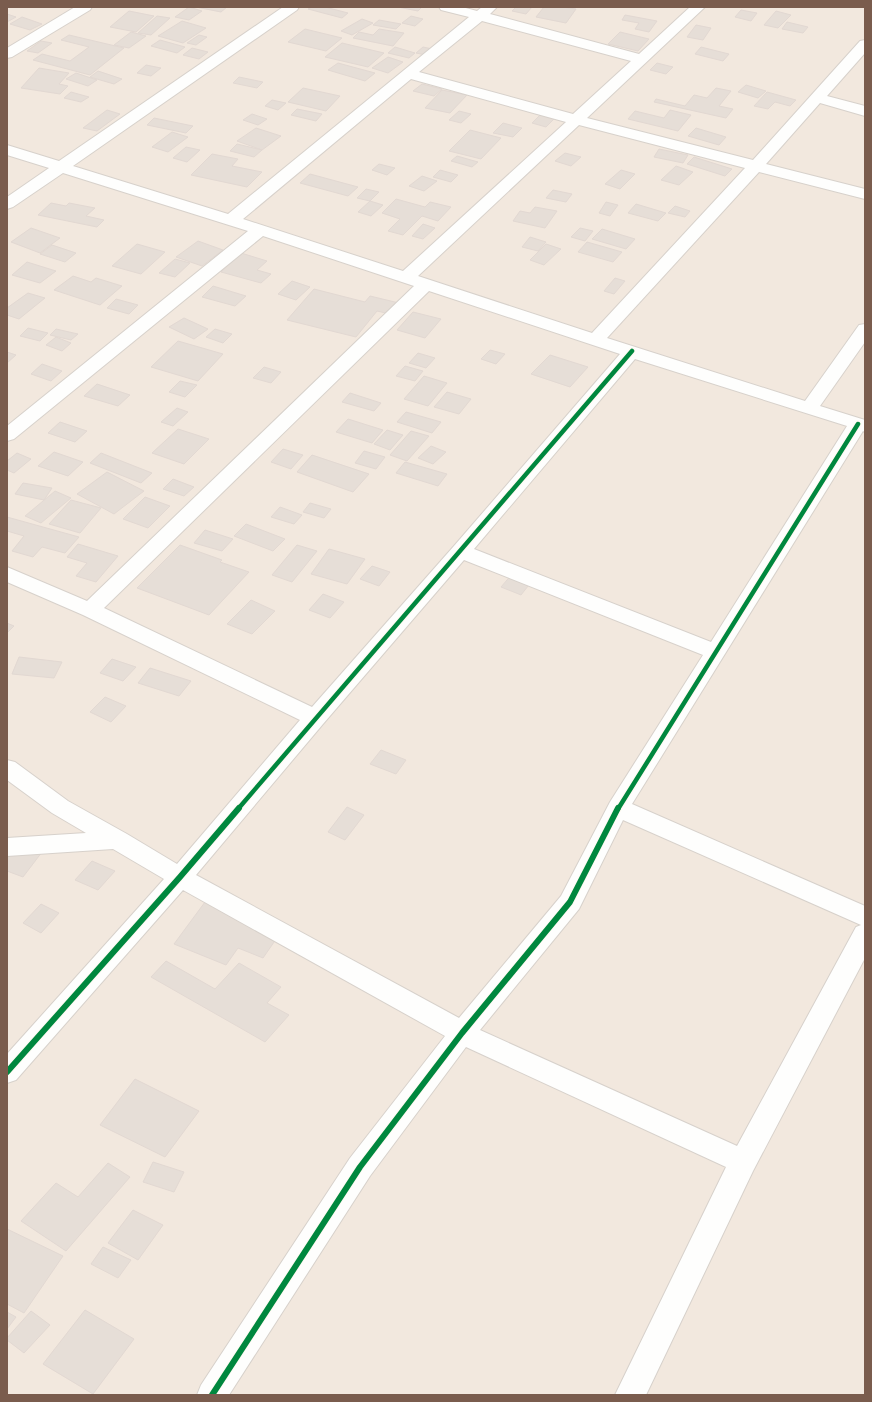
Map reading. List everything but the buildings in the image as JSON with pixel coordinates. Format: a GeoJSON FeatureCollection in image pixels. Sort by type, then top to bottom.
{"type":"FeatureCollection","features":[{"type":"Feature","properties":{"kind":"street"},"geometry":{"type":"LineString","coordinates":[[7,54],[84,7]]}},
{"type":"Feature","properties":{"kind":"street"},"geometry":{"type":"LineString","coordinates":[[7,204],[292,7]]}},
{"type":"Feature","properties":{"kind":"street"},"geometry":{"type":"LineString","coordinates":[[446,7],[484,12],[641,59]]}},
{"type":"Feature","properties":{"kind":"street"},"geometry":{"type":"LineString","coordinates":[[407,277],[698,7]]}},
{"type":"Feature","properties":{"kind":"street"},"geometry":{"type":"LineString","coordinates":[[231,220],[484,12]]}},
{"type":"Feature","properties":{"kind":"street"},"geometry":{"type":"LineString","coordinates":[[595,340],[756,166],[865,44]]}},
{"type":"Feature","properties":{"kind":"street"},"geometry":{"type":"LineString","coordinates":[[409,74],[577,120],[865,194]]}},
{"type":"Feature","properties":{"kind":"street"},"geometry":{"type":"LineString","coordinates":[[818,98],[865,111]]}},
{"type":"Feature","properties":{"kind":"street"},"geometry":{"type":"LineString","coordinates":[[7,150],[231,220],[595,340],[862,425],[618,808],[570,902],[462,1033],[360,1167],[212,1395]]}},
{"type":"Feature","properties":{"kind":"street"},"geometry":{"type":"LineString","coordinates":[[7,435],[260,230]]}},
{"type":"Feature","properties":{"kind":"street"},"geometry":{"type":"LineString","coordinates":[[90,610],[426,284]]}},
{"type":"Feature","properties":{"kind":"street"},"geometry":{"type":"LineString","coordinates":[[809,408],[865,329]]}},
{"type":"Feature","properties":{"kind":"street"},"geometry":{"type":"LineString","coordinates":[[7,1072],[180,877],[315,718],[461,551],[632,351]]}},
{"type":"Feature","properties":{"kind":"street"},"geometry":{"type":"LineString","coordinates":[[461,551],[716,652]]}},
{"type":"Feature","properties":{"kind":"street"},"geometry":{"type":"LineString","coordinates":[[7,574],[90,610],[315,718]]}},
{"type":"Feature","properties":{"kind":"street"},"geometry":{"type":"LineString","coordinates":[[7,768],[60,807],[119,840],[180,877],[462,1033],[743,1162]]}},
{"type":"Feature","properties":{"kind":"street"},"geometry":{"type":"LineString","coordinates":[[618,808],[865,917]]}},
{"type":"Feature","properties":{"kind":"street"},"geometry":{"type":"LineString","coordinates":[[7,847],[119,840]]}},
{"type":"Feature","properties":{"kind":"street"},"geometry":{"type":"LineString","coordinates":[[630,1395],[743,1162],[865,934]]}},
{"type":"Feature","properties":{"kind":"shaded area"},"geometry":{"type":"Polygon","coordinates":[[[7,7],[865,7],[865,1395],[7,1395],[7,7]]]}},
{"type":"Feature","properties":{"kind":"cycle path"},"geometry":{"type":"LineString","coordinates":[[7,1072],[180,877],[315,718],[461,551],[632,351]]}},
{"type":"Feature","properties":{"kind":"cycle path"},"geometry":{"type":"LineString","coordinates":[[212,1395],[360,1167],[462,1033],[570,902],[618,808],[858,424]]}}]}
